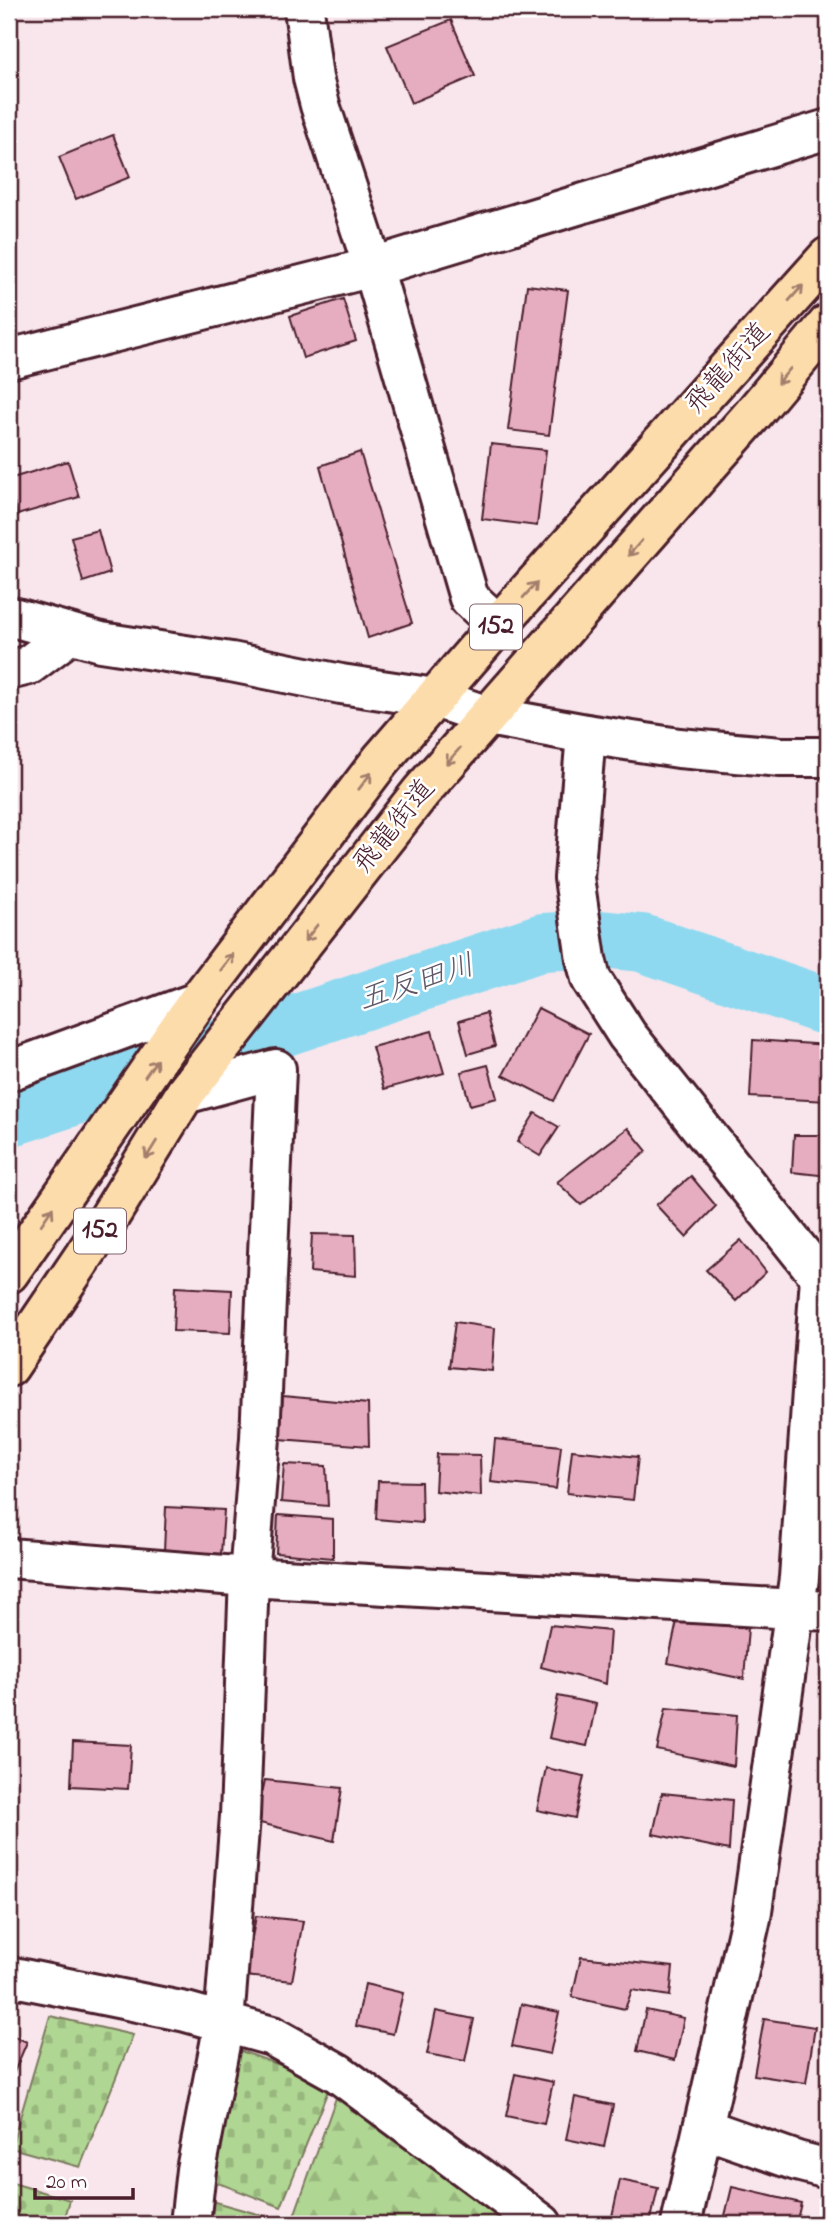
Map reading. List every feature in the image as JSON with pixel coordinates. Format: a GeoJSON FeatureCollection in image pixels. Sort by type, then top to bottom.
{"type":"FeatureCollection","features":[{"type":"Feature","properties":{"kind":"highway","name":"飛龍街道"},"geometry":{"type":"LineString","coordinates":[[9,1273],[192,1010],[381,760],[498,625],[828,257]]}},
{"type":"Feature","properties":{"kind":"highway","name":"飛龍街道"},"geometry":{"type":"LineString","coordinates":[[9,1367],[102,1229],[186,1093],[267,988],[421,792],[744,424],[828,324]]}},
{"type":"Feature","properties":{"kind":"street"},"geometry":{"type":"LineString","coordinates":[[304,9],[313,78],[320,105],[373,267],[469,597],[498,625]]}},
{"type":"Feature","properties":{"kind":"street"},"geometry":{"type":"LineString","coordinates":[[9,359],[373,267],[828,129]]}},
{"type":"Feature","properties":{"kind":"street"},"geometry":{"type":"LineString","coordinates":[[9,615],[101,642],[435,698],[488,716],[586,734],[679,748],[781,757],[828,757]]}},
{"type":"Feature","properties":{"kind":"street"},"geometry":{"type":"LineString","coordinates":[[9,670],[29,665],[71,634]]}},
{"type":"Feature","properties":{"kind":"street"},"geometry":{"type":"LineString","coordinates":[[586,734],[574,878],[586,959],[592,979],[627,1035],[824,1283],[799,1578],[812,1610],[751,1918],[681,2224]]}},
{"type":"Feature","properties":{"kind":"street"},"geometry":{"type":"LineString","coordinates":[[9,1071],[192,1010]]}},
{"type":"Feature","properties":{"kind":"street"},"geometry":{"type":"LineString","coordinates":[[186,1093],[276,1069],[260,1438],[249,1577],[240,1816],[224,2022],[196,2170],[190,2224]]}},
{"type":"Feature","properties":{"kind":"street"},"geometry":{"type":"LineString","coordinates":[[9,1558],[249,1577],[812,1610]]}},
{"type":"Feature","properties":{"kind":"street"},"geometry":{"type":"LineString","coordinates":[[9,1976],[186,2012],[272,2036],[338,2073],[542,2224]]}},
{"type":"Feature","properties":{"kind":"street"},"geometry":{"type":"LineString","coordinates":[[703,2128],[828,2169]]}},
{"type":"Feature","properties":{"kind":"green space"},"geometry":{"type":"Polygon","coordinates":[[[50,2016],[133,2035],[80,2167],[11,2148],[50,2016]]]}},
{"type":"Feature","properties":{"kind":"green space"},"geometry":{"type":"Polygon","coordinates":[[[235,2049],[331,2083],[281,2207],[205,2178],[235,2049]]]}},
{"type":"Feature","properties":{"kind":"green space"},"geometry":{"type":"Polygon","coordinates":[[[337,2095],[512,2224],[295,2224],[293,2219],[337,2095]]]}},
{"type":"Feature","properties":{"kind":"green space"},"geometry":{"type":"Polygon","coordinates":[[[9,2182],[70,2200],[63,2224],[9,2224],[9,2182]]]}},
{"type":"Feature","properties":{"kind":"green space"},"geometry":{"type":"Polygon","coordinates":[[[208,2200],[268,2217],[266,2224],[202,2224],[208,2200]]]}},
{"type":"Feature","properties":{"kind":"building"},"geometry":{"type":"Polygon","coordinates":[[[451,20],[475,76],[411,103],[387,46],[451,20]]]}},
{"type":"Feature","properties":{"kind":"building"},"geometry":{"type":"Polygon","coordinates":[[[113,135],[130,177],[76,199],[59,157],[113,135]]]}},
{"type":"Feature","properties":{"kind":"building"},"geometry":{"type":"Polygon","coordinates":[[[527,285],[568,290],[549,435],[508,430],[527,285]]]}},
{"type":"Feature","properties":{"kind":"building"},"geometry":{"type":"Polygon","coordinates":[[[343,299],[356,341],[303,358],[290,316],[343,299]]]}},
{"type":"Feature","properties":{"kind":"building"},"geometry":{"type":"Polygon","coordinates":[[[491,444],[546,450],[537,526],[482,519],[491,444]]]}},
{"type":"Feature","properties":{"kind":"building"},"geometry":{"type":"Polygon","coordinates":[[[360,452],[412,623],[368,638],[320,466],[360,452]]]}},
{"type":"Feature","properties":{"kind":"building"},"geometry":{"type":"Polygon","coordinates":[[[68,461],[79,497],[17,515],[9,479],[68,461]]]}},
{"type":"Feature","properties":{"kind":"building"},"geometry":{"type":"Polygon","coordinates":[[[98,530],[110,573],[83,582],[71,537],[98,530]]]}},
{"type":"Feature","properties":{"kind":"building"},"geometry":{"type":"Polygon","coordinates":[[[538,1008],[589,1034],[554,1101],[503,1075],[538,1008]]]}},
{"type":"Feature","properties":{"kind":"building"},"geometry":{"type":"Polygon","coordinates":[[[486,1013],[495,1046],[468,1054],[459,1021],[486,1013]]]}},
{"type":"Feature","properties":{"kind":"building"},"geometry":{"type":"Polygon","coordinates":[[[432,1031],[444,1073],[384,1089],[372,1047],[432,1031]]]}},
{"type":"Feature","properties":{"kind":"building"},"geometry":{"type":"Polygon","coordinates":[[[753,1040],[828,1045],[828,1101],[750,1097],[753,1040]]]}},
{"type":"Feature","properties":{"kind":"building"},"geometry":{"type":"Polygon","coordinates":[[[488,1065],[497,1098],[470,1105],[461,1072],[488,1065]]]}},
{"type":"Feature","properties":{"kind":"building"},"geometry":{"type":"Polygon","coordinates":[[[535,1113],[559,1127],[540,1156],[517,1142],[535,1113]]]}},
{"type":"Feature","properties":{"kind":"building"},"geometry":{"type":"Polygon","coordinates":[[[628,1128],[647,1151],[581,1205],[557,1182],[628,1128]]]}},
{"type":"Feature","properties":{"kind":"building"},"geometry":{"type":"Polygon","coordinates":[[[794,1135],[828,1135],[828,1176],[792,1172],[794,1135]]]}},
{"type":"Feature","properties":{"kind":"building"},"geometry":{"type":"Polygon","coordinates":[[[691,1176],[716,1206],[686,1237],[656,1205],[691,1176]]]}},
{"type":"Feature","properties":{"kind":"building"},"geometry":{"type":"Polygon","coordinates":[[[312,1234],[355,1235],[356,1276],[310,1272],[312,1234]]]}},
{"type":"Feature","properties":{"kind":"building"},"geometry":{"type":"Polygon","coordinates":[[[741,1240],[766,1272],[736,1301],[706,1270],[741,1240]]]}},
{"type":"Feature","properties":{"kind":"building"},"geometry":{"type":"Polygon","coordinates":[[[175,1287],[232,1290],[230,1333],[173,1331],[175,1287]]]}},
{"type":"Feature","properties":{"kind":"building"},"geometry":{"type":"Polygon","coordinates":[[[455,1322],[495,1328],[492,1371],[449,1367],[455,1322]]]}},
{"type":"Feature","properties":{"kind":"building"},"geometry":{"type":"Polygon","coordinates":[[[283,1396],[368,1404],[369,1446],[280,1439],[283,1396]]]}},
{"type":"Feature","properties":{"kind":"building"},"geometry":{"type":"Polygon","coordinates":[[[495,1439],[561,1446],[556,1489],[491,1482],[495,1439]]]}},
{"type":"Feature","properties":{"kind":"building"},"geometry":{"type":"Polygon","coordinates":[[[572,1450],[638,1457],[633,1500],[567,1493],[572,1450]]]}},
{"type":"Feature","properties":{"kind":"building"},"geometry":{"type":"Polygon","coordinates":[[[437,1454],[480,1455],[481,1496],[435,1491],[437,1454]]]}},
{"type":"Feature","properties":{"kind":"building"},"geometry":{"type":"Polygon","coordinates":[[[284,1464],[326,1466],[328,1506],[281,1502],[284,1464]]]}},
{"type":"Feature","properties":{"kind":"building"},"geometry":{"type":"Polygon","coordinates":[[[378,1481],[421,1482],[422,1523],[376,1519],[378,1481]]]}},
{"type":"Feature","properties":{"kind":"building"},"geometry":{"type":"Polygon","coordinates":[[[166,1507],[224,1510],[221,1554],[164,1551],[166,1507]]]}},
{"type":"Feature","properties":{"kind":"building"},"geometry":{"type":"Polygon","coordinates":[[[278,1515],[333,1519],[333,1558],[276,1553],[278,1515]]]}},
{"type":"Feature","properties":{"kind":"building"},"geometry":{"type":"Polygon","coordinates":[[[677,1621],[748,1628],[744,1679],[668,1663],[677,1621]]]}},
{"type":"Feature","properties":{"kind":"building"},"geometry":{"type":"Polygon","coordinates":[[[550,1625],[610,1631],[606,1684],[541,1667],[550,1625]]]}},
{"type":"Feature","properties":{"kind":"building"},"geometry":{"type":"Polygon","coordinates":[[[558,1696],[596,1704],[587,1746],[549,1738],[558,1696]]]}},
{"type":"Feature","properties":{"kind":"building"},"geometry":{"type":"Polygon","coordinates":[[[666,1708],[737,1715],[734,1766],[657,1750],[666,1708]]]}},
{"type":"Feature","properties":{"kind":"building"},"geometry":{"type":"Polygon","coordinates":[[[73,1742],[131,1745],[128,1789],[71,1786],[73,1742]]]}},
{"type":"Feature","properties":{"kind":"building"},"geometry":{"type":"Polygon","coordinates":[[[546,1768],[584,1776],[575,1818],[537,1810],[546,1768]]]}},
{"type":"Feature","properties":{"kind":"building"},"geometry":{"type":"Polygon","coordinates":[[[265,1780],[342,1788],[334,1841],[256,1822],[265,1780]]]}},
{"type":"Feature","properties":{"kind":"building"},"geometry":{"type":"Polygon","coordinates":[[[662,1793],[732,1800],[729,1850],[653,1834],[662,1793]]]}},
{"type":"Feature","properties":{"kind":"building"},"geometry":{"type":"Polygon","coordinates":[[[256,1916],[303,1921],[292,1981],[245,1976],[256,1916]]]}},
{"type":"Feature","properties":{"kind":"building"},"geometry":{"type":"Polygon","coordinates":[[[823,1916],[828,1916],[828,1958],[823,1916]]]}},
{"type":"Feature","properties":{"kind":"building"},"geometry":{"type":"Polygon","coordinates":[[[581,1957],[673,1967],[670,1996],[632,1990],[625,2009],[572,1997],[581,1957]]]}},
{"type":"Feature","properties":{"kind":"building"},"geometry":{"type":"Polygon","coordinates":[[[365,1984],[403,1993],[393,2034],[356,2026],[365,1984]]]}},
{"type":"Feature","properties":{"kind":"building"},"geometry":{"type":"Polygon","coordinates":[[[521,2004],[559,2012],[550,2054],[512,2046],[521,2004]]]}},
{"type":"Feature","properties":{"kind":"building"},"geometry":{"type":"Polygon","coordinates":[[[646,2010],[684,2018],[675,2060],[637,2051],[646,2010]]]}},
{"type":"Feature","properties":{"kind":"building"},"geometry":{"type":"Polygon","coordinates":[[[436,2011],[474,2019],[465,2061],[427,2054],[436,2011]]]}},
{"type":"Feature","properties":{"kind":"building"},"geometry":{"type":"Polygon","coordinates":[[[764,2019],[815,2027],[806,2083],[754,2075],[764,2019]]]}},
{"type":"Feature","properties":{"kind":"building"},"geometry":{"type":"Polygon","coordinates":[[[9,2034],[27,2042],[12,2077],[9,2076],[9,2034]]]}},
{"type":"Feature","properties":{"kind":"building"},"geometry":{"type":"Polygon","coordinates":[[[515,2074],[553,2082],[544,2124],[506,2116],[515,2074]]]}},
{"type":"Feature","properties":{"kind":"building"},"geometry":{"type":"Polygon","coordinates":[[[575,2097],[613,2105],[604,2147],[566,2139],[575,2097]]]}},
{"type":"Feature","properties":{"kind":"building"},"geometry":{"type":"Polygon","coordinates":[[[620,2180],[658,2188],[650,2224],[611,2221],[620,2180]]]}},
{"type":"Feature","properties":{"kind":"building"},"geometry":{"type":"Polygon","coordinates":[[[732,2187],[801,2203],[796,2224],[723,2224],[732,2187]]]}},
{"type":"Feature","properties":{"kind":"waterway","name":"五反田川"},"geometry":{"type":"LineString","coordinates":[[9,1118],[543,942],[600,939],[642,943],[828,1007]]}}]}
